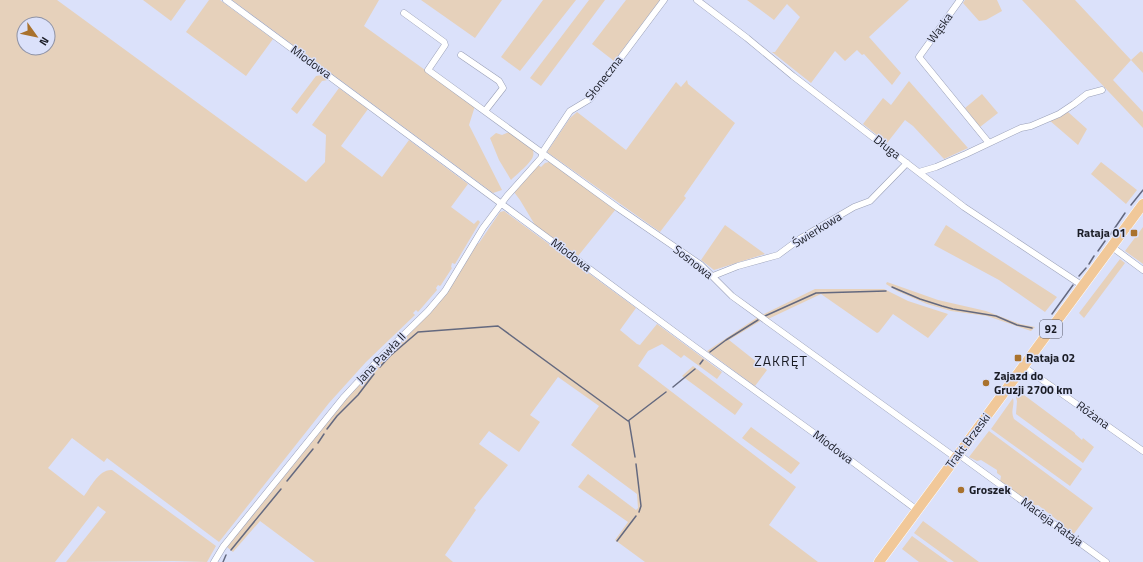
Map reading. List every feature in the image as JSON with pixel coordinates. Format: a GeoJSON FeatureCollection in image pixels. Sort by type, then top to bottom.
{"type":"FeatureCollection","features":[{"type":"Feature","properties":{"kind":"main road","name":"Trakt Brzeski"},"geometry":{"type":"LineString","coordinates":[[879,562],[1143,204]]}},
{"type":"Feature","properties":{"kind":"street","name":"Miodowa"},"geometry":{"type":"LineString","coordinates":[[226,0],[917,510]]}},
{"type":"Feature","properties":{"kind":"street","name":"Słoneczna"},"geometry":{"type":"LineString","coordinates":[[542,153],[570,111],[590,99],[664,0]]}},
{"type":"Feature","properties":{"kind":"street","name":"Długa"},"geometry":{"type":"LineString","coordinates":[[697,0],[747,38],[793,76],[990,225],[1083,286]]}},
{"type":"Feature","properties":{"kind":"street","name":"Wąska"},"geometry":{"type":"LineString","coordinates":[[960,0],[919,57],[989,143]]}},
{"type":"Feature","properties":{"kind":"street","name":"Sosnowa"},"geometry":{"type":"LineString","coordinates":[[404,13],[444,42],[446,46],[428,70],[618,208],[700,265],[732,296],[957,456]]}},
{"type":"Feature","properties":{"kind":"street"},"geometry":{"type":"LineString","coordinates":[[461,55],[499,81],[502,88],[485,110]]}},
{"type":"Feature","properties":{"kind":"street"},"geometry":{"type":"LineString","coordinates":[[919,172],[936,167],[1021,128],[1031,126],[1059,114],[1087,94],[1102,90]]}},
{"type":"Feature","properties":{"kind":"street","name":"Jana Pawła II"},"geometry":{"type":"LineString","coordinates":[[214,562],[223,547],[328,415],[380,358],[428,311],[445,291],[483,228],[542,157],[542,153]]}},
{"type":"Feature","properties":{"kind":"street","name":"Świerkowa"},"geometry":{"type":"LineString","coordinates":[[713,276],[738,266],[778,255],[801,238],[854,207],[870,201],[907,163]]}},
{"type":"Feature","properties":{"kind":"street"},"geometry":{"type":"LineString","coordinates":[[1112,247],[1143,270]]}},
{"type":"Feature","properties":{"kind":"street","name":"Różana"},"geometry":{"type":"LineString","coordinates":[[1024,366],[1143,451]]}},
{"type":"Feature","properties":{"kind":"street","name":"Macieja Rataja"},"geometry":{"type":"LineString","coordinates":[[957,456],[1106,562]]}},
{"type":"Feature","properties":{"kind":"shaded area"},"geometry":{"type":"Polygon","coordinates":[[[0,0],[57,0],[306,182],[325,162],[326,135],[312,125],[339,88],[368,109],[341,146],[382,177],[409,140],[468,184],[451,207],[474,224],[478,220],[480,222],[455,264],[452,263],[452,268],[441,285],[438,285],[436,288],[437,290],[418,312],[416,310],[413,313],[415,315],[366,362],[329,403],[219,542],[107,458],[104,462],[72,438],[48,468],[84,496],[99,475],[107,470],[112,470],[216,546],[207,562],[66,562],[106,512],[98,506],[55,562],[0,562],[0,0]]]}},
{"type":"Feature","properties":{"kind":"shaded area"},"geometry":{"type":"Polygon","coordinates":[[[143,0],[186,0],[171,21],[143,0]]]}},
{"type":"Feature","properties":{"kind":"shaded area"},"geometry":{"type":"Polygon","coordinates":[[[209,0],[220,0],[273,39],[246,76],[186,32],[209,0]]]}},
{"type":"Feature","properties":{"kind":"shaded area"},"geometry":{"type":"Polygon","coordinates":[[[232,0],[379,0],[364,26],[475,106],[469,125],[502,190],[493,193],[232,0]]]}},
{"type":"Feature","properties":{"kind":"shaded area"},"geometry":{"type":"Polygon","coordinates":[[[421,0],[502,0],[475,38],[421,0]]]}},
{"type":"Feature","properties":{"kind":"shaded area"},"geometry":{"type":"Polygon","coordinates":[[[543,0],[576,0],[520,71],[501,57],[543,0]]]}},
{"type":"Feature","properties":{"kind":"shaded area"},"geometry":{"type":"Polygon","coordinates":[[[589,0],[605,0],[541,86],[530,78],[589,0]]]}},
{"type":"Feature","properties":{"kind":"shaded area"},"geometry":{"type":"Polygon","coordinates":[[[626,0],[660,0],[614,61],[592,44],[626,0]]]}},
{"type":"Feature","properties":{"kind":"shaded area"},"geometry":{"type":"Polygon","coordinates":[[[747,0],[909,0],[869,37],[901,73],[892,85],[864,54],[862,55],[857,50],[845,61],[835,51],[811,83],[772,52],[775,52],[800,17],[787,4],[774,20],[747,0]]]}},
{"type":"Feature","properties":{"kind":"shaded area"},"geometry":{"type":"Polygon","coordinates":[[[965,0],[997,0],[1002,11],[986,20],[979,21],[963,3],[965,0]]]}},
{"type":"Feature","properties":{"kind":"shaded area"},"geometry":{"type":"Polygon","coordinates":[[[1022,0],[1075,0],[1131,60],[1113,80],[1143,112],[1143,128],[1022,0]]]}},
{"type":"Feature","properties":{"kind":"shaded area"},"geometry":{"type":"Polygon","coordinates":[[[1141,51],[1143,53],[1143,73],[1131,60],[1141,51]]]}},
{"type":"Feature","properties":{"kind":"shaded area"},"geometry":{"type":"Polygon","coordinates":[[[322,75],[328,80],[322,81],[297,114],[291,109],[316,76],[322,75]]]}},
{"type":"Feature","properties":{"kind":"shaded area"},"geometry":{"type":"Polygon","coordinates":[[[687,80],[688,84],[735,123],[684,196],[686,198],[660,232],[547,152],[570,118],[577,112],[626,150],[676,82],[681,87],[687,80]]]}},
{"type":"Feature","properties":{"kind":"shaded area"},"geometry":{"type":"Polygon","coordinates":[[[909,81],[968,148],[944,159],[913,126],[905,120],[887,143],[863,124],[883,98],[891,105],[909,81]]]}},
{"type":"Feature","properties":{"kind":"shaded area"},"geometry":{"type":"Polygon","coordinates":[[[982,94],[998,113],[980,127],[965,108],[982,94]]]}},
{"type":"Feature","properties":{"kind":"shaded area"},"geometry":{"type":"Polygon","coordinates":[[[1068,112],[1087,129],[1078,145],[1049,120],[1068,112]]]}},
{"type":"Feature","properties":{"kind":"shaded area"},"geometry":{"type":"Polygon","coordinates":[[[509,132],[533,149],[533,155],[530,162],[511,180],[499,160],[490,138],[496,133],[502,135],[509,132]]]}},
{"type":"Feature","properties":{"kind":"shaded area"},"geometry":{"type":"Polygon","coordinates":[[[549,162],[616,209],[578,256],[535,225],[514,192],[538,165],[541,167],[545,163],[549,162]]]}},
{"type":"Feature","properties":{"kind":"shaded area"},"geometry":{"type":"Polygon","coordinates":[[[1101,162],[1137,190],[1126,204],[1091,174],[1101,162]]]}},
{"type":"Feature","properties":{"kind":"shaded area"},"geometry":{"type":"Polygon","coordinates":[[[504,211],[636,308],[620,330],[637,344],[640,345],[657,324],[722,372],[717,379],[684,355],[681,358],[662,344],[648,351],[638,366],[796,487],[769,525],[818,562],[645,562],[615,540],[628,522],[578,487],[588,474],[636,510],[638,508],[637,494],[571,445],[599,406],[558,377],[530,415],[540,422],[519,452],[489,431],[479,444],[508,465],[474,508],[476,510],[445,555],[453,562],[315,562],[260,521],[233,552],[227,547],[337,408],[449,290],[477,244],[500,212],[504,211]]]}},
{"type":"Feature","properties":{"kind":"shaded area"},"geometry":{"type":"Polygon","coordinates":[[[725,225],[765,254],[714,270],[701,260],[725,225]]]}},
{"type":"Feature","properties":{"kind":"shaded area"},"geometry":{"type":"Polygon","coordinates":[[[946,225],[1057,297],[1045,312],[999,280],[934,245],[946,225]]]}},
{"type":"Feature","properties":{"kind":"shaded area"},"geometry":{"type":"Polygon","coordinates":[[[1143,227],[1143,264],[1125,251],[1143,227]]]}},
{"type":"Feature","properties":{"kind":"shaded area"},"geometry":{"type":"Polygon","coordinates":[[[1120,259],[1125,263],[1084,318],[1079,313],[1120,259]]]}},
{"type":"Feature","properties":{"kind":"shaded area"},"geometry":{"type":"Polygon","coordinates":[[[887,282],[938,300],[986,311],[1020,324],[1035,327],[1031,331],[987,316],[951,311],[927,304],[897,291],[886,284],[887,282]]]}},
{"type":"Feature","properties":{"kind":"shaded area"},"geometry":{"type":"Polygon","coordinates":[[[815,289],[884,289],[908,301],[948,314],[928,338],[893,314],[877,333],[821,294],[768,319],[762,315],[815,289]]]}},
{"type":"Feature","properties":{"kind":"shaded area"},"geometry":{"type":"Polygon","coordinates":[[[758,317],[762,320],[729,340],[767,370],[755,386],[707,351],[758,317]]]}},
{"type":"Feature","properties":{"kind":"shaded area"},"geometry":{"type":"Polygon","coordinates":[[[693,366],[743,404],[735,415],[682,376],[693,366]]]}},
{"type":"Feature","properties":{"kind":"shaded area"},"geometry":{"type":"Polygon","coordinates":[[[1020,392],[1075,433],[1082,440],[1083,438],[1094,447],[1083,463],[1016,414],[1016,397],[1020,392]]]}},
{"type":"Feature","properties":{"kind":"shaded area"},"geometry":{"type":"Polygon","coordinates":[[[1013,398],[1012,413],[1014,419],[1082,469],[1070,486],[991,429],[1013,398]]]}},
{"type":"Feature","properties":{"kind":"shaded area"},"geometry":{"type":"Polygon","coordinates":[[[751,427],[800,463],[791,474],[742,438],[751,427]]]}},
{"type":"Feature","properties":{"kind":"shaded area"},"geometry":{"type":"Polygon","coordinates":[[[989,431],[1093,508],[1073,535],[1062,527],[1061,523],[1038,505],[1033,506],[1000,482],[1001,476],[997,473],[997,470],[981,460],[977,461],[969,457],[989,431]]]}},
{"type":"Feature","properties":{"kind":"shaded area"},"geometry":{"type":"Polygon","coordinates":[[[923,521],[979,562],[954,562],[914,533],[923,521]]]}},
{"type":"Feature","properties":{"kind":"shaded area"},"geometry":{"type":"Polygon","coordinates":[[[912,536],[948,562],[919,562],[902,549],[912,536]]]}},
{"type":"Feature","properties":{"kind":"waterway"},"geometry":{"type":"LineString","coordinates":[[1131,205],[1143,190]]}},
{"type":"Feature","properties":{"kind":"waterway"},"geometry":{"type":"LineString","coordinates":[[1110,235],[1125,213]]}},
{"type":"Feature","properties":{"kind":"waterway"},"geometry":{"type":"LineString","coordinates":[[1098,251],[1105,241]]}},
{"type":"Feature","properties":{"kind":"waterway"},"geometry":{"type":"LineString","coordinates":[[1089,264],[1094,256]]}},
{"type":"Feature","properties":{"kind":"waterway"},"geometry":{"type":"LineString","coordinates":[[1079,276],[1086,268]]}},
{"type":"Feature","properties":{"kind":"waterway"},"geometry":{"type":"LineString","coordinates":[[1052,314],[1073,285]]}},
{"type":"Feature","properties":{"kind":"waterway"},"geometry":{"type":"LineString","coordinates":[[892,287],[920,299],[942,306],[996,316],[1017,325],[1032,328]]}},
{"type":"Feature","properties":{"kind":"waterway"},"geometry":{"type":"LineString","coordinates":[[765,316],[816,293],[886,291]]}},
{"type":"Feature","properties":{"kind":"waterway"},"geometry":{"type":"LineString","coordinates":[[710,352],[758,320]]}},
{"type":"Feature","properties":{"kind":"waterway"},"geometry":{"type":"LineString","coordinates":[[1041,329],[1046,321]]}},
{"type":"Feature","properties":{"kind":"waterway"},"geometry":{"type":"LineString","coordinates":[[380,367],[390,356],[418,332],[498,326],[628,421],[666,392]]}},
{"type":"Feature","properties":{"kind":"waterway"},"geometry":{"type":"LineString","coordinates":[[700,364],[703,360]]}},
{"type":"Feature","properties":{"kind":"waterway"},"geometry":{"type":"LineString","coordinates":[[673,387],[695,369]]}},
{"type":"Feature","properties":{"kind":"waterway"},"geometry":{"type":"LineString","coordinates":[[327,429],[337,416],[358,395],[374,374]]}},
{"type":"Feature","properties":{"kind":"waterway"},"geometry":{"type":"LineString","coordinates":[[629,421],[635,457]]}},
{"type":"Feature","properties":{"kind":"waterway"},"geometry":{"type":"LineString","coordinates":[[318,443],[324,434]]}},
{"type":"Feature","properties":{"kind":"waterway"},"geometry":{"type":"LineString","coordinates":[[287,481],[313,449]]}},
{"type":"Feature","properties":{"kind":"waterway"},"geometry":{"type":"LineString","coordinates":[[636,464],[641,506],[639,512]]}},
{"type":"Feature","properties":{"kind":"waterway"},"geometry":{"type":"LineString","coordinates":[[231,550],[281,489]]}},
{"type":"Feature","properties":{"kind":"waterway"},"geometry":{"type":"LineString","coordinates":[[617,541],[636,516]]}},
{"type":"Feature","properties":{"kind":"waterway"},"geometry":{"type":"LineString","coordinates":[[223,562],[226,555]]}},
{"type":"Feature","properties":{"kind":"place","name":"Rataja 01"},"geometry":{"type":"Point","coordinates":[1134,233]}},
{"type":"Feature","properties":{"kind":"place","name":"Rataja 02"},"geometry":{"type":"Point","coordinates":[1018,358]}},
{"type":"Feature","properties":{"kind":"place","name":"Zajazd do Gruzji 2700 km"},"geometry":{"type":"Point","coordinates":[986,383]}},
{"type":"Feature","properties":{"kind":"place","name":"Groszek"},"geometry":{"type":"Point","coordinates":[961,490]}},
{"type":"Feature","properties":{"kind":"district","name":"ZAKRĘT"},"geometry":{"type":"Point","coordinates":[781,361]}}]}
